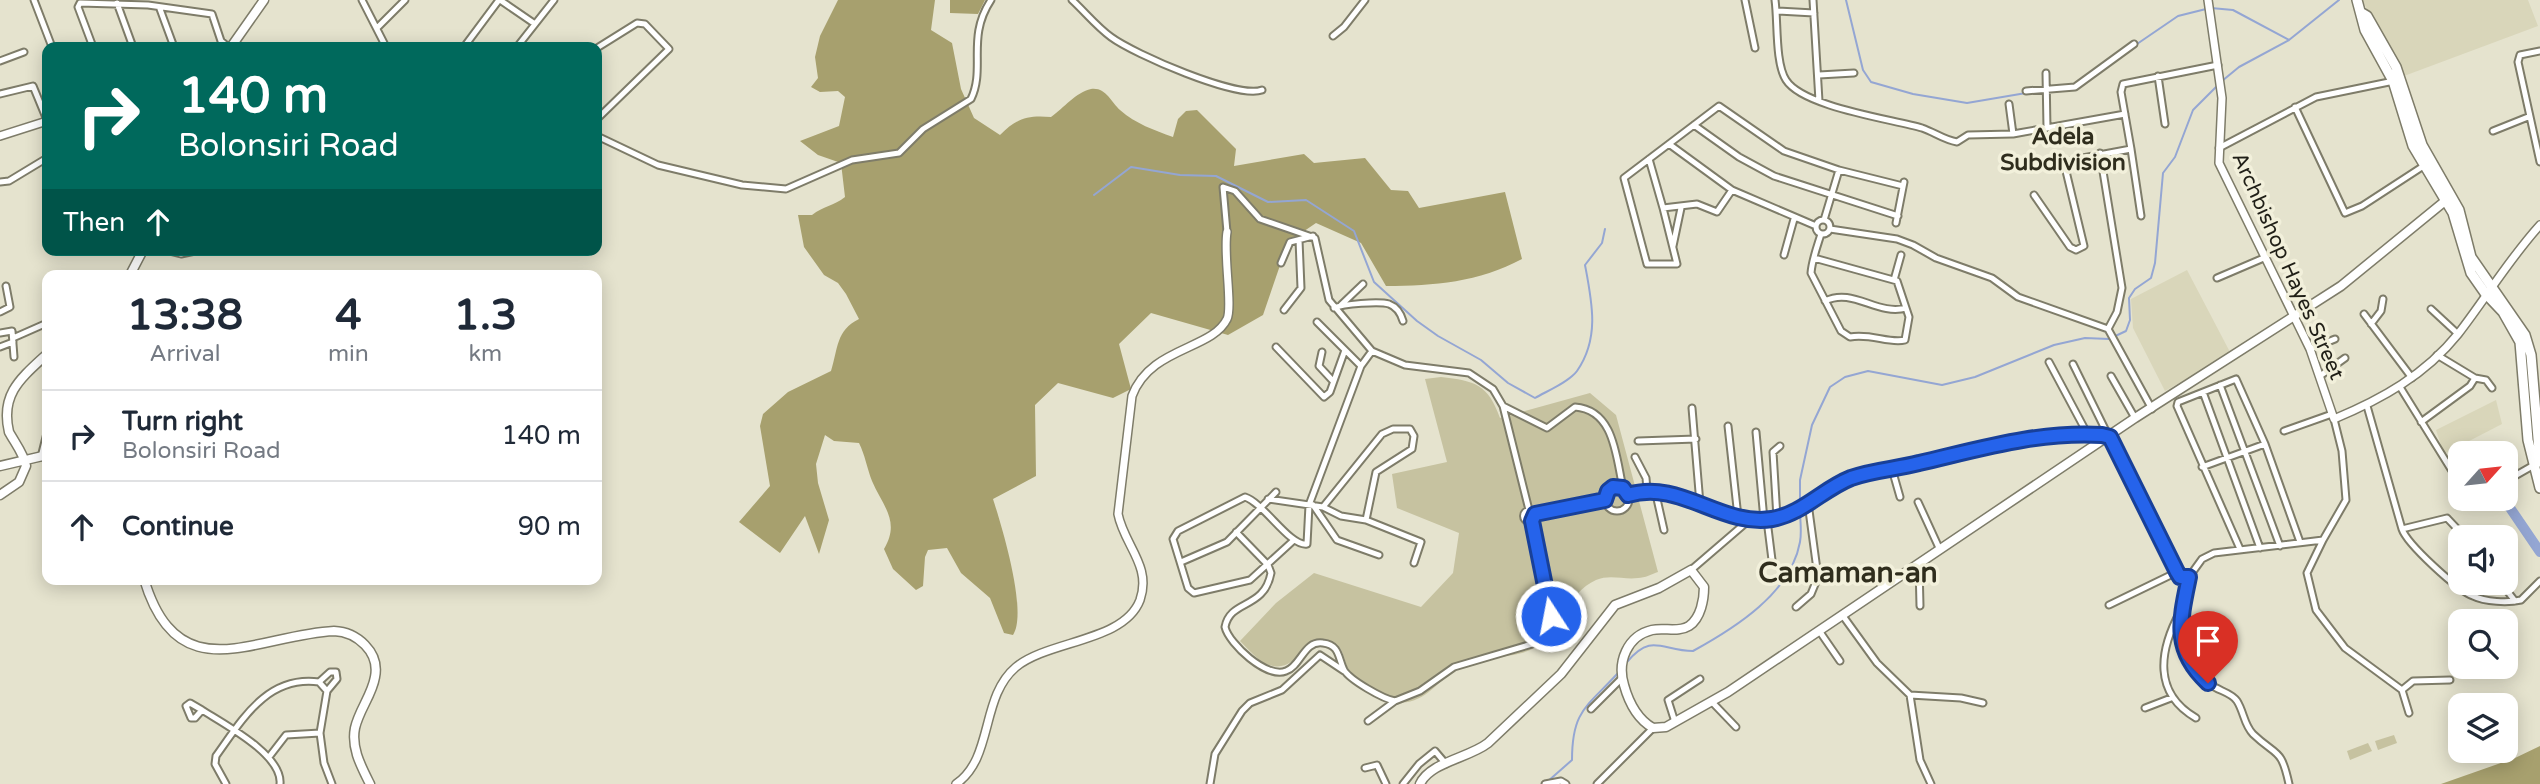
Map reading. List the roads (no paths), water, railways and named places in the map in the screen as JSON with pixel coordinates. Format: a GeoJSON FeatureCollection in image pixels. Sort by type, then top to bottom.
{"type":"FeatureCollection","features":[{"type":"Feature","properties":{"kind":"main road"},"geometry":{"type":"LineString","coordinates":[[234,42],[264,0]]}},
{"type":"Feature","properties":{"kind":"main road"},"geometry":{"type":"LineString","coordinates":[[2357,0],[2365,30],[2397,80],[2413,146],[2449,199],[2465,259],[2487,291],[2514,317],[2527,355],[2540,488]]}},
{"type":"Feature","properties":{"kind":"main road"},"geometry":{"type":"LineString","coordinates":[[1420,784],[1427,773],[1477,752],[1548,687],[1615,605],[1659,588],[1691,570],[1704,587],[1703,604],[1694,621],[1683,628],[1654,630],[1642,634],[1625,650],[1621,672],[1635,711],[1654,728],[1660,729],[1712,702],[1820,632],[2106,436],[2171,397],[2357,275],[2449,199]]}},
{"type":"Feature","properties":{"kind":"main road"},"geometry":{"type":"LineString","coordinates":[[0,495],[23,477],[25,461],[4,422],[2,403],[13,386],[42,359]]}},
{"type":"Feature","properties":{"kind":"main road"},"geometry":{"type":"LineString","coordinates":[[0,466],[42,457]]}},
{"type":"Feature","properties":{"kind":"main road"},"geometry":{"type":"LineString","coordinates":[[147,585],[172,631],[183,640],[199,647],[231,650],[334,631],[346,631],[363,643],[373,658],[375,679],[358,720],[354,743],[357,758],[370,784]]}},
{"type":"Feature","properties":{"kind":"street"},"geometry":{"type":"LineString","coordinates":[[34,0],[50,42]]}},
{"type":"Feature","properties":{"kind":"street"},"geometry":{"type":"LineString","coordinates":[[362,0],[384,42]]}},
{"type":"Feature","properties":{"kind":"street"},"geometry":{"type":"LineString","coordinates":[[377,28],[405,0]]}},
{"type":"Feature","properties":{"kind":"street"},"geometry":{"type":"LineString","coordinates":[[468,42],[500,0],[535,24]]}},
{"type":"Feature","properties":{"kind":"street"},"geometry":{"type":"LineString","coordinates":[[521,42],[554,0]]}},
{"type":"Feature","properties":{"kind":"street"},"geometry":{"type":"LineString","coordinates":[[602,138],[658,165],[759,188],[795,187],[852,160],[899,153],[923,129],[971,99],[976,78],[976,36],[991,0]]}},
{"type":"Feature","properties":{"kind":"street"},"geometry":{"type":"LineString","coordinates":[[1072,0],[1120,43],[1216,84],[1244,92],[1262,90]]}},
{"type":"Feature","properties":{"kind":"street"},"geometry":{"type":"LineString","coordinates":[[1333,36],[1344,27],[1365,0]]}},
{"type":"Feature","properties":{"kind":"street"},"geometry":{"type":"LineString","coordinates":[[1745,0],[1755,48]]}},
{"type":"Feature","properties":{"kind":"street"},"geometry":{"type":"LineString","coordinates":[[1775,0],[1781,64],[1786,81],[1800,92],[1819,101],[1925,129],[1952,142],[1960,141],[1968,135],[2013,134],[2125,114]]}},
{"type":"Feature","properties":{"kind":"street"},"geometry":{"type":"LineString","coordinates":[[1813,0],[1819,101]]}},
{"type":"Feature","properties":{"kind":"street","name":"Archbishop Hayes Street"},"geometry":{"type":"LineString","coordinates":[[2209,1],[2221,87],[2217,158],[2310,349],[2333,417]]}},
{"type":"Feature","properties":{"kind":"street"},"geometry":{"type":"LineString","coordinates":[[91,42],[78,4],[117,4],[212,14],[222,42]]}},
{"type":"Feature","properties":{"kind":"street"},"geometry":{"type":"LineString","coordinates":[[117,4],[131,42]]}},
{"type":"Feature","properties":{"kind":"street"},"geometry":{"type":"LineString","coordinates":[[160,9],[172,42]]}},
{"type":"Feature","properties":{"kind":"street"},"geometry":{"type":"LineString","coordinates":[[1776,11],[1814,12]]}},
{"type":"Feature","properties":{"kind":"street"},"geometry":{"type":"LineString","coordinates":[[602,44],[624,28],[637,23],[645,24],[669,49],[602,114]]}},
{"type":"Feature","properties":{"kind":"street"},"geometry":{"type":"LineString","coordinates":[[2026,91],[2075,87],[2134,44]]}},
{"type":"Feature","properties":{"kind":"street"},"geometry":{"type":"LineString","coordinates":[[2540,51],[2524,53],[2518,58],[2528,117],[2540,162]]}},
{"type":"Feature","properties":{"kind":"street"},"geometry":{"type":"LineString","coordinates":[[0,61],[24,52]]}},
{"type":"Feature","properties":{"kind":"street"},"geometry":{"type":"LineString","coordinates":[[2141,216],[2123,84],[2218,65]]}},
{"type":"Feature","properties":{"kind":"street"},"geometry":{"type":"LineString","coordinates":[[1819,75],[1854,73]]}},
{"type":"Feature","properties":{"kind":"street"},"geometry":{"type":"LineString","coordinates":[[2046,73],[2047,128]]}},
{"type":"Feature","properties":{"kind":"street"},"geometry":{"type":"LineString","coordinates":[[2158,76],[2165,124]]}},
{"type":"Feature","properties":{"kind":"street"},"geometry":{"type":"LineString","coordinates":[[2218,149],[2295,107],[2328,93],[2397,80]]}},
{"type":"Feature","properties":{"kind":"street"},"geometry":{"type":"LineString","coordinates":[[0,94],[30,85],[35,88],[42,107]]}},
{"type":"Feature","properties":{"kind":"street"},"geometry":{"type":"LineString","coordinates":[[2009,104],[2013,134]]}},
{"type":"Feature","properties":{"kind":"street"},"geometry":{"type":"LineString","coordinates":[[1649,159],[1677,264],[1645,262],[1623,180],[1649,159],[1721,106],[1784,151],[1839,170],[1904,184],[1896,223]]}},
{"type":"Feature","properties":{"kind":"street"},"geometry":{"type":"LineString","coordinates":[[2295,107],[2345,213],[2362,206],[2427,164]]}},
{"type":"Feature","properties":{"kind":"street"},"geometry":{"type":"LineString","coordinates":[[2493,131],[2528,117]]}},
{"type":"Feature","properties":{"kind":"street"},"geometry":{"type":"LineString","coordinates":[[0,136],[42,122]]}},
{"type":"Feature","properties":{"kind":"street"},"geometry":{"type":"LineString","coordinates":[[1695,125],[1762,170],[1898,216]]}},
{"type":"Feature","properties":{"kind":"street"},"geometry":{"type":"LineString","coordinates":[[1669,144],[1732,190],[1794,219],[1816,226],[1821,234]]}},
{"type":"Feature","properties":{"kind":"street"},"geometry":{"type":"LineString","coordinates":[[2034,195],[2070,247],[2076,250],[2085,248],[2066,167],[2072,160],[2131,149]]}},
{"type":"Feature","properties":{"kind":"street"},"geometry":{"type":"LineString","coordinates":[[2100,153],[2122,288],[2109,332]]}},
{"type":"Feature","properties":{"kind":"street"},"geometry":{"type":"LineString","coordinates":[[0,182],[9,181],[42,161]]}},
{"type":"Feature","properties":{"kind":"street"},"geometry":{"type":"LineString","coordinates":[[1816,226],[1824,220],[1839,170]]}},
{"type":"Feature","properties":{"kind":"street"},"geometry":{"type":"LineString","coordinates":[[956,784],[974,765],[999,689],[1014,669],[1045,652],[1118,624],[1140,601],[1143,587],[1140,562],[1123,533],[1118,514],[1132,396],[1139,381],[1152,368],[1211,334],[1227,320],[1230,307],[1225,267],[1227,232],[1223,187],[1235,191],[1259,219],[1312,236],[1319,245],[1324,289],[1334,308],[1372,351],[1405,365],[1469,373],[1489,385],[1503,406],[1532,512],[1551,616],[1548,629],[1532,644],[1454,667],[1420,691],[1395,701],[1368,721]]}},
{"type":"Feature","properties":{"kind":"street"},"geometry":{"type":"LineString","coordinates":[[1663,208],[1698,204],[1717,212],[1732,190]]}},
{"type":"Feature","properties":{"kind":"street"},"geometry":{"type":"LineString","coordinates":[[1673,248],[1681,208]]}},
{"type":"Feature","properties":{"kind":"street"},"geometry":{"type":"LineString","coordinates":[[1784,255],[1794,219]]}},
{"type":"Feature","properties":{"kind":"street"},"geometry":{"type":"LineString","coordinates":[[1824,220],[1830,229]]}},
{"type":"Feature","properties":{"kind":"street"},"geometry":{"type":"LineString","coordinates":[[2284,431],[2367,406],[2412,378],[2458,334],[2487,291],[2540,225]]}},
{"type":"Feature","properties":{"kind":"street"},"geometry":{"type":"LineString","coordinates":[[1814,258],[1894,280],[1899,284],[1910,322],[1905,340],[1869,335],[1850,337],[1841,331],[1811,273],[1814,258],[1821,234],[1830,229],[1897,239],[1936,258],[1992,278],[2018,297],[2109,332],[2152,409]]}},
{"type":"Feature","properties":{"kind":"street"},"geometry":{"type":"LineString","coordinates":[[1281,263],[1290,242],[1312,236]]}},
{"type":"Feature","properties":{"kind":"street"},"geometry":{"type":"LineString","coordinates":[[1284,310],[1301,288],[1299,240]]}},
{"type":"Feature","properties":{"kind":"street"},"geometry":{"type":"LineString","coordinates":[[1894,280],[1901,255]]}},
{"type":"Feature","properties":{"kind":"street"},"geometry":{"type":"LineString","coordinates":[[2217,278],[2266,257]]}},
{"type":"Feature","properties":{"kind":"street"},"geometry":{"type":"LineString","coordinates":[[1334,308],[1341,305],[1363,284]]}},
{"type":"Feature","properties":{"kind":"street"},"geometry":{"type":"LineString","coordinates":[[0,312],[10,307],[6,286]]}},
{"type":"Feature","properties":{"kind":"street"},"geometry":{"type":"LineString","coordinates":[[1825,301],[1842,295],[1892,310],[1906,308]]}},
{"type":"Feature","properties":{"kind":"street"},"geometry":{"type":"LineString","coordinates":[[2371,324],[2381,311],[2383,299]]}},
{"type":"Feature","properties":{"kind":"street"},"geometry":{"type":"LineString","coordinates":[[1341,305],[1388,304],[1400,312],[1403,321]]}},
{"type":"Feature","properties":{"kind":"street"},"geometry":{"type":"LineString","coordinates":[[2431,309],[2458,334]]}},
{"type":"Feature","properties":{"kind":"street"},"geometry":{"type":"LineString","coordinates":[[2364,314],[2412,378]]}},
{"type":"Feature","properties":{"kind":"street"},"geometry":{"type":"LineString","coordinates":[[1317,322],[1361,366]]}},
{"type":"Feature","properties":{"kind":"street"},"geometry":{"type":"LineString","coordinates":[[0,347],[42,326]]}},
{"type":"Feature","properties":{"kind":"street"},"geometry":{"type":"LineString","coordinates":[[0,333],[11,330],[14,356]]}},
{"type":"Feature","properties":{"kind":"street"},"geometry":{"type":"LineString","coordinates":[[2310,349],[2335,339]]}},
{"type":"Feature","properties":{"kind":"street"},"geometry":{"type":"LineString","coordinates":[[1276,347],[1320,395],[1329,394],[1345,350]]}},
{"type":"Feature","properties":{"kind":"street"},"geometry":{"type":"LineString","coordinates":[[1294,540],[1256,576],[1241,584],[1194,593],[1188,587],[1174,539],[1178,531],[1242,497],[1250,498],[1294,540],[1302,545],[1309,542],[1311,505],[1361,366],[1372,351]]}},
{"type":"Feature","properties":{"kind":"street"},"geometry":{"type":"LineString","coordinates":[[1322,352],[1319,366],[1332,380]]}},
{"type":"Feature","properties":{"kind":"street"},"geometry":{"type":"LineString","coordinates":[[2437,355],[2471,373],[2475,378],[2486,380],[2492,388]]}},
{"type":"Feature","properties":{"kind":"street"},"geometry":{"type":"LineString","coordinates":[[2320,376],[2345,358]]}},
{"type":"Feature","properties":{"kind":"street"},"geometry":{"type":"LineString","coordinates":[[2049,362],[2088,435]]}},
{"type":"Feature","properties":{"kind":"street"},"geometry":{"type":"LineString","coordinates":[[2073,364],[2106,436],[2177,572],[2180,577],[2189,577]]}},
{"type":"Feature","properties":{"kind":"street"},"geometry":{"type":"LineString","coordinates":[[2111,376],[2135,418]]}},
{"type":"Feature","properties":{"kind":"street"},"geometry":{"type":"LineString","coordinates":[[2421,422],[2470,386],[2475,378]]}},
{"type":"Feature","properties":{"kind":"street"},"geometry":{"type":"LineString","coordinates":[[2241,549],[2177,406],[2178,402],[2203,391],[2238,380],[2265,444],[2300,542]]}},
{"type":"Feature","properties":{"kind":"street"},"geometry":{"type":"LineString","coordinates":[[2220,384],[2280,546]]}},
{"type":"Feature","properties":{"kind":"street"},"geometry":{"type":"LineString","coordinates":[[2400,387],[2448,467]]}},
{"type":"Feature","properties":{"kind":"street"},"geometry":{"type":"LineString","coordinates":[[2162,391],[2171,397]]}},
{"type":"Feature","properties":{"kind":"street"},"geometry":{"type":"LineString","coordinates":[[2203,391],[2260,548]]}},
{"type":"Feature","properties":{"kind":"street"},"geometry":{"type":"LineString","coordinates":[[1503,406],[1530,422],[1547,428],[1575,407],[1592,412],[1602,419],[1612,436],[1628,503],[1620,510],[1611,509],[1605,500]]}},
{"type":"Feature","properties":{"kind":"street"},"geometry":{"type":"LineString","coordinates":[[2367,406],[2402,529],[2410,542],[2470,595],[2515,601],[2529,595],[2540,581]]}},
{"type":"Feature","properties":{"kind":"street"},"geometry":{"type":"LineString","coordinates":[[1692,408],[1700,504]]}},
{"type":"Feature","properties":{"kind":"street"},"geometry":{"type":"LineString","coordinates":[[2333,417],[2342,450],[2347,500],[2307,573],[2316,610],[2344,648],[2402,690],[2409,713]]}},
{"type":"Feature","properties":{"kind":"street"},"geometry":{"type":"LineString","coordinates":[[1728,426],[1738,517]]}},
{"type":"Feature","properties":{"kind":"street"},"geometry":{"type":"LineString","coordinates":[[1323,506],[1382,434],[1393,429],[1410,429],[1414,433],[1413,448],[1376,472],[1366,520]]}},
{"type":"Feature","properties":{"kind":"street"},"geometry":{"type":"LineString","coordinates":[[1756,432],[1772,560]]}},
{"type":"Feature","properties":{"kind":"street"},"geometry":{"type":"LineString","coordinates":[[1628,495],[1655,490],[1748,521],[1766,520],[1796,512],[1851,479],[2016,440],[2106,436]]}},
{"type":"Feature","properties":{"kind":"street"},"geometry":{"type":"LineString","coordinates":[[1638,441],[1696,439]]}},
{"type":"Feature","properties":{"kind":"street"},"geometry":{"type":"LineString","coordinates":[[2202,467],[2265,444]]}},
{"type":"Feature","properties":{"kind":"street"},"geometry":{"type":"LineString","coordinates":[[1777,518],[1773,452],[1780,446]]}},
{"type":"Feature","properties":{"kind":"street"},"geometry":{"type":"LineString","coordinates":[[1635,457],[1646,478],[1647,490]]}},
{"type":"Feature","properties":{"kind":"street"},"geometry":{"type":"LineString","coordinates":[[2518,474],[2537,463]]}},
{"type":"Feature","properties":{"kind":"street"},"geometry":{"type":"LineString","coordinates":[[1892,470],[1900,498]]}},
{"type":"Feature","properties":{"kind":"street"},"geometry":{"type":"LineString","coordinates":[[1605,500],[1610,489],[1623,488]]}},
{"type":"Feature","properties":{"kind":"street"},"geometry":{"type":"LineString","coordinates":[[1655,490],[1664,530]]}},
{"type":"Feature","properties":{"kind":"street"},"geometry":{"type":"LineString","coordinates":[[1181,562],[1218,548],[1276,492]]}},
{"type":"Feature","properties":{"kind":"street"},"geometry":{"type":"LineString","coordinates":[[1268,499],[1323,506],[1340,516],[1366,520],[1421,542],[1414,563]]}},
{"type":"Feature","properties":{"kind":"street"},"geometry":{"type":"LineString","coordinates":[[1532,521],[1524,518],[1532,512],[1605,500]]}},
{"type":"Feature","properties":{"kind":"street"},"geometry":{"type":"LineString","coordinates":[[1918,502],[1940,550]]}},
{"type":"Feature","properties":{"kind":"street"},"geometry":{"type":"LineString","coordinates":[[1796,607],[1814,590],[1818,577],[1806,504]]}},
{"type":"Feature","properties":{"kind":"street"},"geometry":{"type":"LineString","coordinates":[[1311,505],[1336,540],[1380,555]]}},
{"type":"Feature","properties":{"kind":"street"},"geometry":{"type":"LineString","coordinates":[[2402,529],[2447,517],[2454,525]]}},
{"type":"Feature","properties":{"kind":"street"},"geometry":{"type":"LineString","coordinates":[[1691,570],[1748,521]]}},
{"type":"Feature","properties":{"kind":"street"},"geometry":{"type":"LineString","coordinates":[[1236,532],[1268,565],[1270,573],[1263,593],[1230,614],[1225,623],[1227,635],[1265,670],[1278,673],[1290,670],[1308,647],[1319,642],[1331,645],[1338,652],[1345,671]]}},
{"type":"Feature","properties":{"kind":"street"},"geometry":{"type":"LineString","coordinates":[[2196,718],[2171,698],[2163,663],[2165,648],[2182,607],[2189,577],[2207,556],[2241,549],[2323,540]]}},
{"type":"Feature","properties":{"kind":"street"},"geometry":{"type":"LineString","coordinates":[[1919,565],[1920,606]]}},
{"type":"Feature","properties":{"kind":"street"},"geometry":{"type":"LineString","coordinates":[[2109,605],[2177,572]]}},
{"type":"Feature","properties":{"kind":"street"},"geometry":{"type":"LineString","coordinates":[[2510,595],[2515,601]]}},
{"type":"Feature","properties":{"kind":"street"},"geometry":{"type":"LineString","coordinates":[[2182,607],[2181,641],[2186,656],[2208,683],[2237,702],[2249,729],[2282,757],[2289,784]]}},
{"type":"Feature","properties":{"kind":"street"},"geometry":{"type":"LineString","coordinates":[[1843,616],[1877,663],[1910,695],[1920,760],[1931,784]]}},
{"type":"Feature","properties":{"kind":"street"},"geometry":{"type":"LineString","coordinates":[[1820,632],[1840,661]]}},
{"type":"Feature","properties":{"kind":"street"},"geometry":{"type":"LineString","coordinates":[[1210,784],[1215,754],[1248,704],[1282,690],[1320,655],[1381,696],[1395,701]]}},
{"type":"Feature","properties":{"kind":"street"},"geometry":{"type":"LineString","coordinates":[[226,784],[215,760],[261,698],[294,684],[319,682],[330,672],[337,672],[337,679],[327,691],[320,733],[324,763],[332,784]]}},
{"type":"Feature","properties":{"kind":"street"},"geometry":{"type":"LineString","coordinates":[[1591,709],[1621,672]]}},
{"type":"Feature","properties":{"kind":"street"},"geometry":{"type":"LineString","coordinates":[[1675,722],[1668,700],[1700,679]]}},
{"type":"Feature","properties":{"kind":"street"},"geometry":{"type":"LineString","coordinates":[[2402,690],[2413,681],[2451,680]]}},
{"type":"Feature","properties":{"kind":"street"},"geometry":{"type":"LineString","coordinates":[[319,682],[327,691]]}},
{"type":"Feature","properties":{"kind":"street"},"geometry":{"type":"LineString","coordinates":[[1910,695],[1961,698],[1983,703]]}},
{"type":"Feature","properties":{"kind":"street"},"geometry":{"type":"LineString","coordinates":[[2146,708],[2171,698]]}},
{"type":"Feature","properties":{"kind":"street"},"geometry":{"type":"LineString","coordinates":[[1712,702],[1736,727]]}},
{"type":"Feature","properties":{"kind":"street"},"geometry":{"type":"LineString","coordinates":[[202,710],[235,730],[269,757],[281,774],[280,784]]}},
{"type":"Feature","properties":{"kind":"street"},"geometry":{"type":"LineString","coordinates":[[1597,784],[1654,728]]}},
{"type":"Feature","properties":{"kind":"street"},"geometry":{"type":"LineString","coordinates":[[269,757],[286,735],[320,733]]}},
{"type":"Feature","properties":{"kind":"street"},"geometry":{"type":"LineString","coordinates":[[1403,784],[1419,764],[1435,751],[1447,765]]}},
{"type":"Feature","properties":{"kind":"street"},"geometry":{"type":"LineString","coordinates":[[1365,768],[1376,765],[1386,784]]}},
{"type":"Feature","properties":{"kind":"street"},"geometry":{"type":"LineString","coordinates":[[1545,784],[1561,781],[1566,784]]}},
{"type":"Feature","properties":{"kind":"waterway"},"geometry":{"type":"LineString","coordinates":[[1846,0],[1863,70],[1871,82],[1913,94],[1967,103],[2026,93]]}},
{"type":"Feature","properties":{"kind":"waterway"},"geometry":{"type":"LineString","coordinates":[[2222,81],[2239,67],[2289,40],[2339,0]]}},
{"type":"Feature","properties":{"kind":"waterway"},"geometry":{"type":"LineString","coordinates":[[2211,8],[2233,10],[2289,40]]}},
{"type":"Feature","properties":{"kind":"waterway"},"geometry":{"type":"LineString","coordinates":[[2137,44],[2178,16],[2206,9]]}},
{"type":"Feature","properties":{"kind":"waterway"},"geometry":{"type":"LineString","coordinates":[[1800,504],[1800,480],[1812,425],[1830,387],[1845,377],[1868,371],[1942,385],[1975,377],[2054,345],[2085,338],[2109,339],[2126,331],[2130,320],[2129,298],[2135,289],[2151,278],[2155,263],[2163,173],[2175,157],[2193,110],[2218,85]]}},
{"type":"Feature","properties":{"kind":"waterway"},"geometry":{"type":"LineString","coordinates":[[1094,195],[1131,167],[1180,175],[1216,176],[1268,202],[1306,200],[1354,231],[1374,282],[1417,321],[1481,360],[1508,383],[1535,398],[1569,379],[1577,371],[1589,346],[1592,320],[1585,265],[1602,243],[1605,229]]}},
{"type":"Feature","properties":{"kind":"waterway"},"geometry":{"type":"LineString","coordinates":[[1627,662],[1636,653],[1651,645],[1693,651],[1759,607],[1773,593],[1795,560],[1801,538],[1800,510]]}},
{"type":"Feature","properties":{"kind":"waterway"},"geometry":{"type":"LineString","coordinates":[[2512,511],[2540,552]]}},
{"type":"Feature","properties":{"kind":"waterway"},"geometry":{"type":"LineString","coordinates":[[1547,782],[1572,760],[1575,730],[1583,710],[1618,673]]}},
{"type":"Feature","properties":{"kind":"district","name":"Adela Subdivision"},"geometry":{"type":"Point","coordinates":[2063,150]}},
{"type":"Feature","properties":{"kind":"district","name":"Camaman-an"},"geometry":{"type":"Point","coordinates":[1848,573]}}]}
